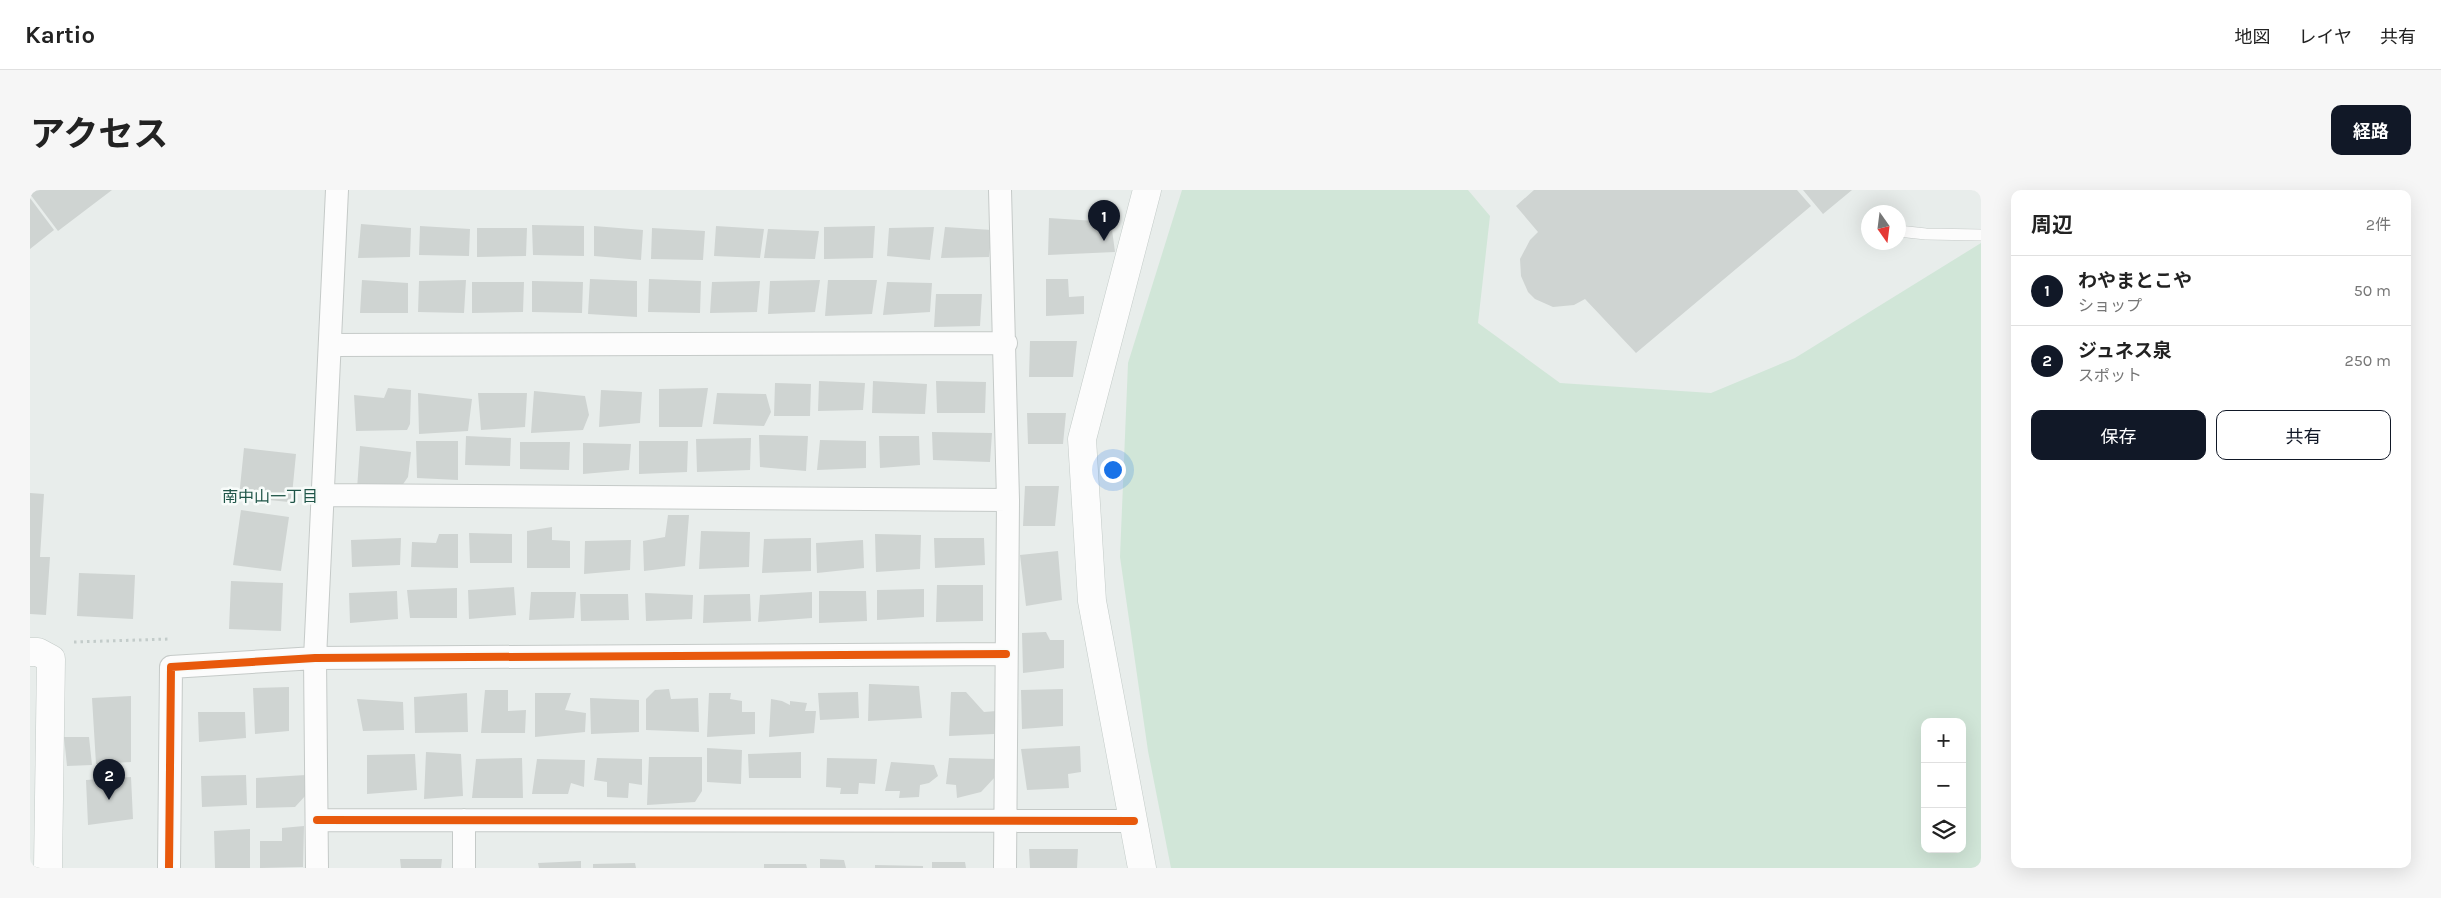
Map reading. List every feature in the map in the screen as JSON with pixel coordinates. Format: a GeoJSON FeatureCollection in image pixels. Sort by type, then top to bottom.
{"type":"FeatureCollection","features":[{"type":"Feature","properties":{"kind":"street"},"geometry":{"type":"LineString","coordinates":[[318,868],[315,658],[337,190]]}},
{"type":"Feature","properties":{"kind":"street"},"geometry":{"type":"LineString","coordinates":[[1000,190],[1006,344],[1008,500],[1005,868]]}},
{"type":"Feature","properties":{"kind":"street"},"geometry":{"type":"LineString","coordinates":[[1142,868],[1092,601],[1082,439],[1147,190]]}},
{"type":"Feature","properties":{"kind":"street"},"geometry":{"type":"LineString","coordinates":[[330,345],[1006,344]]}},
{"type":"Feature","properties":{"kind":"street"},"geometry":{"type":"LineString","coordinates":[[323,495],[1008,500]]}},
{"type":"Feature","properties":{"kind":"street"},"geometry":{"type":"LineString","coordinates":[[30,652],[38,652],[51,659],[48,868]]}},
{"type":"Feature","properties":{"kind":"street"},"geometry":{"type":"LineString","coordinates":[[169,868],[171,667],[315,658],[1006,654]]}},
{"type":"Feature","properties":{"kind":"street"},"geometry":{"type":"LineString","coordinates":[[317,820],[1134,821]]}},
{"type":"Feature","properties":{"kind":"street"},"geometry":{"type":"LineString","coordinates":[[464,820],[464,868]]}},
{"type":"Feature","properties":{"kind":"lane"},"geometry":{"type":"LineString","coordinates":[[1906,232],[1981,235]]}},
{"type":"Feature","properties":{"kind":"green space"},"geometry":{"type":"Polygon","coordinates":[[[1182,190],[1468,190],[1490,216],[1478,323],[1560,383],[1711,393],[1795,358],[1981,243],[1981,868],[1171,868],[1148,751],[1120,557],[1128,363],[1182,190]]]}},
{"type":"Feature","properties":{"kind":"building"},"geometry":{"type":"Polygon","coordinates":[[[30,190],[112,190],[58,231],[30,194],[30,190]]]}},
{"type":"Feature","properties":{"kind":"building"},"geometry":{"type":"Polygon","coordinates":[[[1534,190],[1797,190],[1811,206],[1636,353],[1585,299],[1574,305],[1553,307],[1535,299],[1528,292],[1521,276],[1520,259],[1530,240],[1538,232],[1516,206],[1534,190]]]}},
{"type":"Feature","properties":{"kind":"building"},"geometry":{"type":"Polygon","coordinates":[[[1803,190],[1852,190],[1823,214],[1803,190]]]}},
{"type":"Feature","properties":{"kind":"building"},"geometry":{"type":"Polygon","coordinates":[[[30,198],[54,230],[30,249],[30,198]]]}},
{"type":"Feature","properties":{"kind":"building"},"geometry":{"type":"Polygon","coordinates":[[[1049,218],[1111,222],[1115,252],[1048,255],[1049,218]]]}},
{"type":"Feature","properties":{"kind":"building"},"geometry":{"type":"Polygon","coordinates":[[[361,224],[411,228],[410,257],[358,258],[361,224]]]}},
{"type":"Feature","properties":{"kind":"building"},"geometry":{"type":"Polygon","coordinates":[[[532,225],[584,226],[584,256],[533,255],[532,225]]]}},
{"type":"Feature","properties":{"kind":"building"},"geometry":{"type":"Polygon","coordinates":[[[420,226],[470,229],[469,256],[419,255],[420,226]]]}},
{"type":"Feature","properties":{"kind":"building"},"geometry":{"type":"Polygon","coordinates":[[[594,226],[643,230],[641,260],[594,256],[594,226]]]}},
{"type":"Feature","properties":{"kind":"building"},"geometry":{"type":"Polygon","coordinates":[[[716,226],[764,229],[760,258],[714,256],[716,226]]]}},
{"type":"Feature","properties":{"kind":"building"},"geometry":{"type":"Polygon","coordinates":[[[875,226],[873,258],[824,259],[824,227],[875,226]]]}},
{"type":"Feature","properties":{"kind":"building"},"geometry":{"type":"Polygon","coordinates":[[[934,227],[930,260],[887,256],[889,228],[934,227]]]}},
{"type":"Feature","properties":{"kind":"building"},"geometry":{"type":"Polygon","coordinates":[[[945,227],[992,230],[989,257],[941,258],[945,227]]]}},
{"type":"Feature","properties":{"kind":"building"},"geometry":{"type":"Polygon","coordinates":[[[477,228],[527,228],[526,256],[477,257],[477,228]]]}},
{"type":"Feature","properties":{"kind":"building"},"geometry":{"type":"Polygon","coordinates":[[[652,228],[705,231],[703,260],[651,259],[652,228]]]}},
{"type":"Feature","properties":{"kind":"building"},"geometry":{"type":"Polygon","coordinates":[[[768,229],[819,231],[815,259],[764,258],[768,229]]]}},
{"type":"Feature","properties":{"kind":"building"},"geometry":{"type":"Polygon","coordinates":[[[590,279],[637,281],[637,317],[588,314],[590,279]]]}},
{"type":"Feature","properties":{"kind":"building"},"geometry":{"type":"Polygon","coordinates":[[[649,279],[701,281],[700,313],[648,312],[649,279]]]}},
{"type":"Feature","properties":{"kind":"building"},"geometry":{"type":"Polygon","coordinates":[[[1046,279],[1068,279],[1069,297],[1084,296],[1084,314],[1046,316],[1046,279]]]}},
{"type":"Feature","properties":{"kind":"building"},"geometry":{"type":"Polygon","coordinates":[[[362,280],[408,283],[408,313],[360,313],[362,280]]]}},
{"type":"Feature","properties":{"kind":"building"},"geometry":{"type":"Polygon","coordinates":[[[466,280],[464,313],[418,312],[419,281],[466,280]]]}},
{"type":"Feature","properties":{"kind":"building"},"geometry":{"type":"Polygon","coordinates":[[[820,280],[815,312],[768,314],[770,281],[820,280]]]}},
{"type":"Feature","properties":{"kind":"building"},"geometry":{"type":"Polygon","coordinates":[[[828,280],[877,280],[872,314],[825,316],[828,280]]]}},
{"type":"Feature","properties":{"kind":"building"},"geometry":{"type":"Polygon","coordinates":[[[532,281],[583,282],[582,313],[532,312],[532,281]]]}},
{"type":"Feature","properties":{"kind":"building"},"geometry":{"type":"Polygon","coordinates":[[[760,281],[757,312],[710,313],[712,282],[760,281]]]}},
{"type":"Feature","properties":{"kind":"building"},"geometry":{"type":"Polygon","coordinates":[[[472,282],[524,282],[523,312],[472,313],[472,282]]]}},
{"type":"Feature","properties":{"kind":"building"},"geometry":{"type":"Polygon","coordinates":[[[887,282],[932,283],[930,312],[883,315],[887,282]]]}},
{"type":"Feature","properties":{"kind":"building"},"geometry":{"type":"Polygon","coordinates":[[[936,294],[982,294],[980,326],[934,327],[936,294]]]}},
{"type":"Feature","properties":{"kind":"building"},"geometry":{"type":"Polygon","coordinates":[[[1030,341],[1077,341],[1073,377],[1029,377],[1030,341]]]}},
{"type":"Feature","properties":{"kind":"building"},"geometry":{"type":"Polygon","coordinates":[[[819,381],[865,383],[863,410],[818,411],[819,381]]]}},
{"type":"Feature","properties":{"kind":"building"},"geometry":{"type":"Polygon","coordinates":[[[873,381],[927,384],[925,414],[872,413],[873,381]]]}},
{"type":"Feature","properties":{"kind":"building"},"geometry":{"type":"Polygon","coordinates":[[[936,381],[986,382],[985,413],[937,413],[936,381]]]}},
{"type":"Feature","properties":{"kind":"building"},"geometry":{"type":"Polygon","coordinates":[[[775,383],[811,384],[810,416],[774,416],[775,383]]]}},
{"type":"Feature","properties":{"kind":"building"},"geometry":{"type":"Polygon","coordinates":[[[388,388],[411,390],[410,424],[407,430],[356,431],[354,395],[384,398],[388,388]]]}},
{"type":"Feature","properties":{"kind":"building"},"geometry":{"type":"Polygon","coordinates":[[[708,388],[702,427],[659,427],[659,389],[708,388]]]}},
{"type":"Feature","properties":{"kind":"building"},"geometry":{"type":"Polygon","coordinates":[[[601,390],[642,392],[640,423],[599,427],[601,390]]]}},
{"type":"Feature","properties":{"kind":"building"},"geometry":{"type":"Polygon","coordinates":[[[534,391],[585,396],[589,415],[583,430],[531,433],[534,391]]]}},
{"type":"Feature","properties":{"kind":"building"},"geometry":{"type":"Polygon","coordinates":[[[418,393],[472,399],[468,431],[419,434],[418,393]]]}},
{"type":"Feature","properties":{"kind":"building"},"geometry":{"type":"Polygon","coordinates":[[[478,393],[527,393],[525,427],[481,430],[478,393]]]}},
{"type":"Feature","properties":{"kind":"building"},"geometry":{"type":"Polygon","coordinates":[[[717,393],[766,394],[771,412],[764,426],[713,424],[717,393]]]}},
{"type":"Feature","properties":{"kind":"building"},"geometry":{"type":"Polygon","coordinates":[[[1027,413],[1066,413],[1063,444],[1028,444],[1027,413]]]}},
{"type":"Feature","properties":{"kind":"building"},"geometry":{"type":"Polygon","coordinates":[[[932,432],[992,433],[990,462],[933,460],[932,432]]]}},
{"type":"Feature","properties":{"kind":"building"},"geometry":{"type":"Polygon","coordinates":[[[759,435],[808,436],[806,471],[760,467],[759,435]]]}},
{"type":"Feature","properties":{"kind":"building"},"geometry":{"type":"Polygon","coordinates":[[[466,436],[511,438],[510,466],[465,465],[466,436]]]}},
{"type":"Feature","properties":{"kind":"building"},"geometry":{"type":"Polygon","coordinates":[[[879,436],[919,436],[920,465],[880,468],[879,436]]]}},
{"type":"Feature","properties":{"kind":"building"},"geometry":{"type":"Polygon","coordinates":[[[751,438],[750,470],[697,472],[696,439],[751,438]]]}},
{"type":"Feature","properties":{"kind":"building"},"geometry":{"type":"Polygon","coordinates":[[[820,440],[866,441],[866,468],[817,470],[820,440]]]}},
{"type":"Feature","properties":{"kind":"building"},"geometry":{"type":"Polygon","coordinates":[[[416,441],[458,441],[458,480],[417,478],[416,441]]]}},
{"type":"Feature","properties":{"kind":"building"},"geometry":{"type":"Polygon","coordinates":[[[639,441],[688,441],[687,472],[639,474],[639,441]]]}},
{"type":"Feature","properties":{"kind":"building"},"geometry":{"type":"Polygon","coordinates":[[[520,442],[570,442],[569,470],[520,469],[520,442]]]}},
{"type":"Feature","properties":{"kind":"building"},"geometry":{"type":"Polygon","coordinates":[[[583,443],[631,444],[629,470],[583,474],[583,443]]]}},
{"type":"Feature","properties":{"kind":"building"},"geometry":{"type":"Polygon","coordinates":[[[360,446],[411,452],[408,477],[399,490],[357,489],[360,446]]]}},
{"type":"Feature","properties":{"kind":"building"},"geometry":{"type":"Polygon","coordinates":[[[244,448],[296,454],[292,495],[289,502],[239,497],[244,448]]]}},
{"type":"Feature","properties":{"kind":"building"},"geometry":{"type":"Polygon","coordinates":[[[1025,486],[1059,486],[1055,526],[1023,526],[1025,486]]]}},
{"type":"Feature","properties":{"kind":"building"},"geometry":{"type":"Polygon","coordinates":[[[30,493],[44,494],[40,557],[50,557],[46,615],[30,614],[30,493]]]}},
{"type":"Feature","properties":{"kind":"building"},"geometry":{"type":"Polygon","coordinates":[[[241,510],[289,517],[281,571],[233,565],[241,510]]]}},
{"type":"Feature","properties":{"kind":"building"},"geometry":{"type":"Polygon","coordinates":[[[668,515],[689,515],[685,566],[644,571],[643,541],[665,537],[668,515]]]}},
{"type":"Feature","properties":{"kind":"building"},"geometry":{"type":"Polygon","coordinates":[[[552,527],[552,540],[570,541],[570,568],[527,568],[527,531],[552,527]]]}},
{"type":"Feature","properties":{"kind":"building"},"geometry":{"type":"Polygon","coordinates":[[[701,531],[750,532],[749,567],[699,569],[701,531]]]}},
{"type":"Feature","properties":{"kind":"building"},"geometry":{"type":"Polygon","coordinates":[[[469,533],[512,534],[512,563],[470,563],[469,533]]]}},
{"type":"Feature","properties":{"kind":"building"},"geometry":{"type":"Polygon","coordinates":[[[439,534],[458,534],[458,568],[411,567],[412,542],[436,543],[439,534]]]}},
{"type":"Feature","properties":{"kind":"building"},"geometry":{"type":"Polygon","coordinates":[[[875,534],[921,535],[920,569],[876,572],[875,534]]]}},
{"type":"Feature","properties":{"kind":"building"},"geometry":{"type":"Polygon","coordinates":[[[401,538],[400,565],[352,567],[351,540],[401,538]]]}},
{"type":"Feature","properties":{"kind":"building"},"geometry":{"type":"Polygon","coordinates":[[[811,538],[811,571],[762,573],[764,539],[811,538]]]}},
{"type":"Feature","properties":{"kind":"building"},"geometry":{"type":"Polygon","coordinates":[[[934,538],[984,538],[985,565],[935,568],[934,538]]]}},
{"type":"Feature","properties":{"kind":"building"},"geometry":{"type":"Polygon","coordinates":[[[631,540],[630,570],[584,574],[585,541],[631,540]]]}},
{"type":"Feature","properties":{"kind":"building"},"geometry":{"type":"Polygon","coordinates":[[[863,540],[864,568],[817,573],[816,543],[863,540]]]}},
{"type":"Feature","properties":{"kind":"building"},"geometry":{"type":"Polygon","coordinates":[[[1058,551],[1062,600],[1026,606],[1020,555],[1058,551]]]}},
{"type":"Feature","properties":{"kind":"building"},"geometry":{"type":"Polygon","coordinates":[[[79,573],[135,575],[133,619],[77,616],[79,573]]]}},
{"type":"Feature","properties":{"kind":"building"},"geometry":{"type":"Polygon","coordinates":[[[231,581],[283,583],[281,631],[229,629],[231,581]]]}},
{"type":"Feature","properties":{"kind":"building"},"geometry":{"type":"Polygon","coordinates":[[[937,585],[983,585],[983,621],[936,622],[937,585]]]}},
{"type":"Feature","properties":{"kind":"building"},"geometry":{"type":"Polygon","coordinates":[[[514,587],[516,615],[469,619],[468,590],[514,587]]]}},
{"type":"Feature","properties":{"kind":"building"},"geometry":{"type":"Polygon","coordinates":[[[457,588],[457,618],[410,618],[407,590],[457,588]]]}},
{"type":"Feature","properties":{"kind":"building"},"geometry":{"type":"Polygon","coordinates":[[[924,589],[924,617],[877,620],[877,590],[924,589]]]}},
{"type":"Feature","properties":{"kind":"building"},"geometry":{"type":"Polygon","coordinates":[[[397,591],[398,619],[350,623],[349,593],[397,591]]]}},
{"type":"Feature","properties":{"kind":"building"},"geometry":{"type":"Polygon","coordinates":[[[819,591],[866,591],[867,621],[819,623],[819,591]]]}},
{"type":"Feature","properties":{"kind":"building"},"geometry":{"type":"Polygon","coordinates":[[[531,592],[576,592],[574,618],[529,620],[531,592]]]}},
{"type":"Feature","properties":{"kind":"building"},"geometry":{"type":"Polygon","coordinates":[[[812,592],[812,618],[758,622],[760,595],[812,592]]]}},
{"type":"Feature","properties":{"kind":"building"},"geometry":{"type":"Polygon","coordinates":[[[645,593],[693,595],[692,619],[646,621],[645,593]]]}},
{"type":"Feature","properties":{"kind":"building"},"geometry":{"type":"Polygon","coordinates":[[[580,594],[628,594],[629,620],[581,621],[580,594]]]}},
{"type":"Feature","properties":{"kind":"building"},"geometry":{"type":"Polygon","coordinates":[[[750,594],[751,621],[703,623],[704,595],[750,594]]]}},
{"type":"Feature","properties":{"kind":"building"},"geometry":{"type":"Polygon","coordinates":[[[1046,632],[1050,640],[1064,640],[1064,668],[1023,673],[1022,633],[1046,632]]]}},
{"type":"Feature","properties":{"kind":"building"},"geometry":{"type":"Polygon","coordinates":[[[869,684],[919,686],[922,718],[868,721],[869,684]]]}},
{"type":"Feature","properties":{"kind":"building"},"geometry":{"type":"Polygon","coordinates":[[[289,687],[289,731],[255,734],[253,688],[289,687]]]}},
{"type":"Feature","properties":{"kind":"building"},"geometry":{"type":"Polygon","coordinates":[[[669,689],[671,699],[698,698],[699,732],[646,730],[646,699],[655,690],[669,689]]]}},
{"type":"Feature","properties":{"kind":"building"},"geometry":{"type":"Polygon","coordinates":[[[1063,689],[1063,726],[1022,729],[1021,690],[1063,689]]]}},
{"type":"Feature","properties":{"kind":"building"},"geometry":{"type":"Polygon","coordinates":[[[485,690],[508,690],[508,711],[526,710],[525,733],[481,733],[485,690]]]}},
{"type":"Feature","properties":{"kind":"building"},"geometry":{"type":"Polygon","coordinates":[[[858,692],[859,718],[820,720],[818,693],[858,692]]]}},
{"type":"Feature","properties":{"kind":"building"},"geometry":{"type":"Polygon","coordinates":[[[951,692],[966,692],[984,712],[997,711],[994,734],[949,736],[951,692]]]}},
{"type":"Feature","properties":{"kind":"building"},"geometry":{"type":"Polygon","coordinates":[[[467,693],[468,732],[415,733],[414,697],[467,693]]]}},
{"type":"Feature","properties":{"kind":"building"},"geometry":{"type":"Polygon","coordinates":[[[535,693],[571,693],[565,710],[586,713],[585,732],[535,737],[535,693]]]}},
{"type":"Feature","properties":{"kind":"building"},"geometry":{"type":"Polygon","coordinates":[[[709,693],[731,693],[730,699],[742,701],[742,712],[755,712],[755,734],[707,737],[709,693]]]}},
{"type":"Feature","properties":{"kind":"building"},"geometry":{"type":"Polygon","coordinates":[[[131,696],[131,762],[96,764],[92,698],[131,696]]]}},
{"type":"Feature","properties":{"kind":"building"},"geometry":{"type":"Polygon","coordinates":[[[590,698],[639,700],[639,732],[591,734],[590,698]]]}},
{"type":"Feature","properties":{"kind":"building"},"geometry":{"type":"Polygon","coordinates":[[[357,699],[403,702],[404,730],[363,731],[357,699]]]}},
{"type":"Feature","properties":{"kind":"building"},"geometry":{"type":"Polygon","coordinates":[[[771,699],[790,705],[790,701],[807,703],[805,711],[816,711],[814,733],[769,737],[771,699]]]}},
{"type":"Feature","properties":{"kind":"building"},"geometry":{"type":"Polygon","coordinates":[[[198,712],[245,712],[246,738],[199,742],[198,712]]]}},
{"type":"Feature","properties":{"kind":"building"},"geometry":{"type":"Polygon","coordinates":[[[64,737],[89,737],[92,765],[67,766],[64,737]]]}},
{"type":"Feature","properties":{"kind":"building"},"geometry":{"type":"Polygon","coordinates":[[[1080,746],[1081,772],[1068,774],[1069,788],[1027,790],[1021,749],[1080,746]]]}},
{"type":"Feature","properties":{"kind":"building"},"geometry":{"type":"Polygon","coordinates":[[[707,748],[742,750],[741,784],[707,782],[707,748]]]}},
{"type":"Feature","properties":{"kind":"building"},"geometry":{"type":"Polygon","coordinates":[[[426,752],[461,754],[463,796],[424,799],[426,752]]]}},
{"type":"Feature","properties":{"kind":"building"},"geometry":{"type":"Polygon","coordinates":[[[801,752],[801,778],[749,778],[748,754],[801,752]]]}},
{"type":"Feature","properties":{"kind":"building"},"geometry":{"type":"Polygon","coordinates":[[[415,754],[417,790],[367,794],[367,755],[415,754]]]}},
{"type":"Feature","properties":{"kind":"building"},"geometry":{"type":"Polygon","coordinates":[[[649,757],[702,757],[702,791],[695,802],[647,805],[649,757]]]}},
{"type":"Feature","properties":{"kind":"building"},"geometry":{"type":"Polygon","coordinates":[[[522,758],[523,798],[472,798],[476,759],[522,758]]]}},
{"type":"Feature","properties":{"kind":"building"},"geometry":{"type":"Polygon","coordinates":[[[597,758],[642,759],[642,785],[629,783],[628,798],[607,797],[607,782],[594,780],[597,758]]]}},
{"type":"Feature","properties":{"kind":"building"},"geometry":{"type":"Polygon","coordinates":[[[827,758],[877,759],[875,784],[859,783],[858,794],[840,794],[841,788],[826,787],[827,758]]]}},
{"type":"Feature","properties":{"kind":"building"},"geometry":{"type":"Polygon","coordinates":[[[949,758],[997,759],[996,776],[981,792],[957,798],[956,785],[946,784],[949,758]]]}},
{"type":"Feature","properties":{"kind":"building"},"geometry":{"type":"Polygon","coordinates":[[[537,759],[585,760],[584,787],[571,783],[568,794],[532,794],[537,759]]]}},
{"type":"Feature","properties":{"kind":"building"},"geometry":{"type":"Polygon","coordinates":[[[891,762],[934,765],[938,776],[929,783],[920,785],[919,797],[899,798],[900,791],[885,791],[891,762]]]}},
{"type":"Feature","properties":{"kind":"building"},"geometry":{"type":"Polygon","coordinates":[[[246,775],[247,805],[202,807],[201,776],[246,775]]]}},
{"type":"Feature","properties":{"kind":"building"},"geometry":{"type":"Polygon","coordinates":[[[306,775],[306,795],[295,807],[256,808],[256,778],[306,775]]]}},
{"type":"Feature","properties":{"kind":"building"},"geometry":{"type":"Polygon","coordinates":[[[131,777],[133,819],[88,825],[86,780],[131,777]]]}},
{"type":"Feature","properties":{"kind":"building"},"geometry":{"type":"Polygon","coordinates":[[[304,826],[303,867],[260,868],[260,841],[282,841],[282,828],[304,826]]]}},
{"type":"Feature","properties":{"kind":"building"},"geometry":{"type":"Polygon","coordinates":[[[250,829],[250,868],[215,868],[214,831],[250,829]]]}},
{"type":"Feature","properties":{"kind":"building"},"geometry":{"type":"Polygon","coordinates":[[[1029,849],[1078,849],[1077,868],[1030,868],[1029,849]]]}},
{"type":"Feature","properties":{"kind":"building"},"geometry":{"type":"Polygon","coordinates":[[[400,859],[442,859],[441,868],[401,868],[400,859]]]}},
{"type":"Feature","properties":{"kind":"building"},"geometry":{"type":"Polygon","coordinates":[[[820,859],[844,860],[846,868],[820,868],[820,859]]]}},
{"type":"Feature","properties":{"kind":"building"},"geometry":{"type":"Polygon","coordinates":[[[581,861],[581,868],[539,868],[538,863],[581,861]]]}},
{"type":"Feature","properties":{"kind":"building"},"geometry":{"type":"Polygon","coordinates":[[[932,862],[965,862],[966,868],[932,868],[932,862]]]}},
{"type":"Feature","properties":{"kind":"building"},"geometry":{"type":"Polygon","coordinates":[[[635,863],[636,868],[593,868],[593,864],[635,863]]]}},
{"type":"Feature","properties":{"kind":"building"},"geometry":{"type":"Polygon","coordinates":[[[764,864],[806,864],[807,868],[764,868],[764,864]]]}},
{"type":"Feature","properties":{"kind":"building"},"geometry":{"type":"Polygon","coordinates":[[[875,865],[923,866],[923,868],[875,868],[875,865]]]}},
{"type":"Feature","properties":{"kind":"cycle path"},"geometry":{"type":"LineString","coordinates":[[169,868],[171,667],[315,658],[1006,654]]}},
{"type":"Feature","properties":{"kind":"cycle path"},"geometry":{"type":"LineString","coordinates":[[317,820],[1134,821]]}},
{"type":"Feature","properties":{"kind":"place","name":"わやまとこや"},"geometry":{"type":"Point","coordinates":[1104,241]}},
{"type":"Feature","properties":{"kind":"place","name":"ジュネス泉"},"geometry":{"type":"Point","coordinates":[109,800]}},
{"type":"Feature","properties":{"kind":"district","name":"南中山一丁目"},"geometry":{"type":"Point","coordinates":[270,496]}}]}
